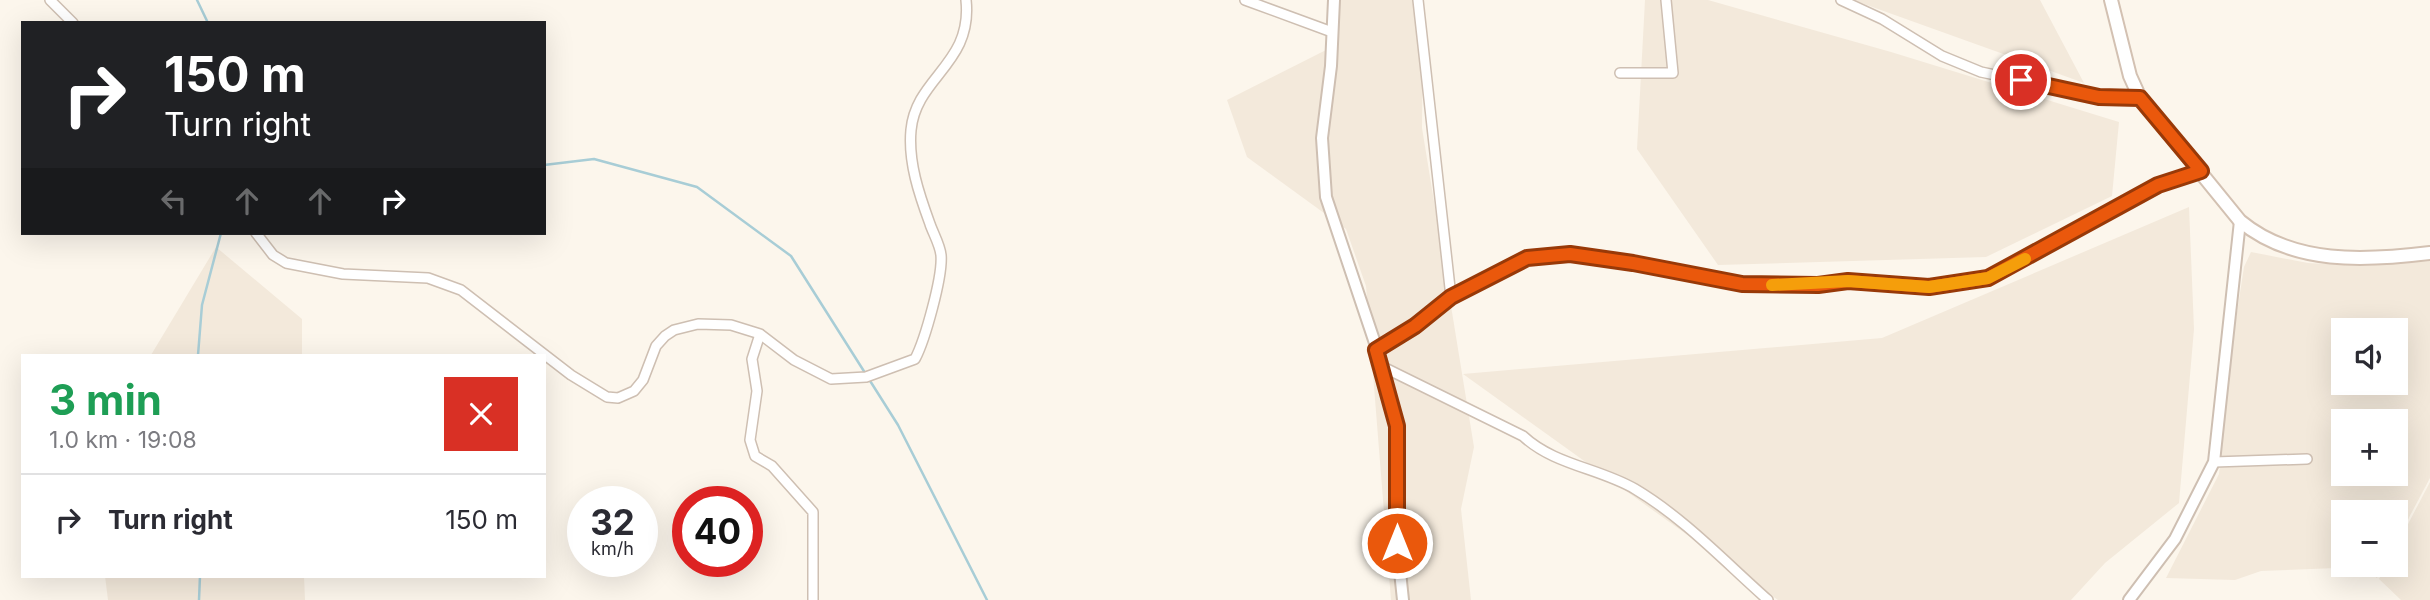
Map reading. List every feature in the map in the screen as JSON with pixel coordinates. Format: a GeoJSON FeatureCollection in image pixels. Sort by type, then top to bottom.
{"type":"FeatureCollection","features":[{"type":"Feature","properties":{"kind":"main road"},"geometry":{"type":"LineString","coordinates":[[2111,0],[2130,76],[2140,98],[2241,221],[2259,237],[2294,251],[2373,258],[2430,253]]}},
{"type":"Feature","properties":{"kind":"street"},"geometry":{"type":"LineString","coordinates":[[50,0],[71,21]]}},
{"type":"Feature","properties":{"kind":"street"},"geometry":{"type":"LineString","coordinates":[[546,356],[607,397],[618,398],[634,391],[643,380],[656,346],[674,330],[714,323],[760,334],[794,360],[831,379],[866,377],[915,359],[925,340],[941,255],[918,191],[912,160],[911,128],[919,103],[960,47],[968,19],[966,0]]}},
{"type":"Feature","properties":{"kind":"street"},"geometry":{"type":"LineString","coordinates":[[1245,0],[1332,32]]}},
{"type":"Feature","properties":{"kind":"street"},"geometry":{"type":"LineString","coordinates":[[1334,0],[1322,138],[1326,197],[1383,367],[1397,426],[1397,543],[1403,600]]}},
{"type":"Feature","properties":{"kind":"street"},"geometry":{"type":"LineString","coordinates":[[1419,0],[1451,297]]}},
{"type":"Feature","properties":{"kind":"street"},"geometry":{"type":"LineString","coordinates":[[1620,73],[1673,73],[1666,0]]}},
{"type":"Feature","properties":{"kind":"street"},"geometry":{"type":"LineString","coordinates":[[1840,0],[1882,19],[1952,61],[1981,72],[2099,97],[2140,98]]}},
{"type":"Feature","properties":{"kind":"street"},"geometry":{"type":"LineString","coordinates":[[1376,350],[1415,326],[1451,297],[1527,258],[1570,254],[1742,284],[1818,285],[1848,281],[1929,287],[1961,283],[2004,271],[2158,185],[2201,171]]}},
{"type":"Feature","properties":{"kind":"street"},"geometry":{"type":"LineString","coordinates":[[2129,600],[2175,539],[2214,462],[2241,221]]}},
{"type":"Feature","properties":{"kind":"street"},"geometry":{"type":"LineString","coordinates":[[258,235],[273,255],[286,263],[343,274],[428,278],[461,290],[544,354]]}},
{"type":"Feature","properties":{"kind":"street"},"geometry":{"type":"LineString","coordinates":[[760,334],[752,359],[757,391],[750,440],[755,456],[772,466],[813,512],[813,600]]}},
{"type":"Feature","properties":{"kind":"street"},"geometry":{"type":"LineString","coordinates":[[1383,367],[1524,436],[1537,449],[1634,488],[1671,515],[1768,600]]}},
{"type":"Feature","properties":{"kind":"street"},"geometry":{"type":"LineString","coordinates":[[2214,462],[2307,459]]}},
{"type":"Feature","properties":{"kind":"shaded area"},"geometry":{"type":"Polygon","coordinates":[[[1336,0],[1423,0],[1422,128],[1474,447],[1461,509],[1471,600],[1391,600],[1366,286],[1346,229],[1247,157],[1227,100],[1332,47],[1336,0]]]}},
{"type":"Feature","properties":{"kind":"shaded area"},"geometry":{"type":"Polygon","coordinates":[[[1645,0],[1708,0],[1891,52],[2119,122],[2112,196],[1986,257],[1718,265],[1637,149],[1645,0]]]}},
{"type":"Feature","properties":{"kind":"shaded area"},"geometry":{"type":"Polygon","coordinates":[[[1853,0],[2040,0],[2084,83],[1853,0]]]}},
{"type":"Feature","properties":{"kind":"shaded area"},"geometry":{"type":"Polygon","coordinates":[[[2189,207],[2194,329],[2179,503],[2105,563],[2071,600],[1778,600],[1463,374],[1882,338],[2189,207]]]}},
{"type":"Feature","properties":{"kind":"shaded area"},"geometry":{"type":"Polygon","coordinates":[[[216,247],[302,319],[302,354],[152,354],[216,247]]]}},
{"type":"Feature","properties":{"kind":"shaded area"},"geometry":{"type":"Polygon","coordinates":[[[2251,252],[2308,263],[2362,266],[2430,261],[2430,478],[2408,519],[2408,500],[2331,500],[2331,568],[2261,571],[2235,580],[2166,578],[2219,474],[2234,332],[2244,267],[2251,252]]]}},
{"type":"Feature","properties":{"kind":"shaded area"},"geometry":{"type":"Polygon","coordinates":[[[2430,482],[2430,600],[2401,600],[2379,579],[2408,577],[2408,524],[2430,482]]]}},
{"type":"Feature","properties":{"kind":"shaded area"},"geometry":{"type":"Polygon","coordinates":[[[105,578],[304,578],[305,600],[108,600],[105,578]]]}},
{"type":"Feature","properties":{"kind":"waterway"},"geometry":{"type":"LineString","coordinates":[[197,0],[207,21]]}},
{"type":"Feature","properties":{"kind":"waterway"},"geometry":{"type":"LineString","coordinates":[[546,165],[594,159],[697,187],[791,256],[898,425],[987,600]]}},
{"type":"Feature","properties":{"kind":"waterway"},"geometry":{"type":"LineString","coordinates":[[198,354],[202,305],[220,235]]}},
{"type":"Feature","properties":{"kind":"waterway"},"geometry":{"type":"LineString","coordinates":[[199,600],[200,578]]}},
{"type":"Feature","properties":{"kind":"slow traffic"},"geometry":{"type":"LineString","coordinates":[[1772,285],[1818,285],[1848,281],[1929,287],[1988,278],[2025,259]]}},
{"type":"Feature","properties":{"kind":"route"},"geometry":{"type":"LineString","coordinates":[[1397,543],[1397,426],[1383,367],[1376,350],[1415,326],[1451,297],[1527,258],[1570,254],[1742,284],[1818,285],[1848,281],[1929,287],[1961,283],[1988,278],[2004,271],[2158,185],[2201,171],[2140,98],[2099,97],[2021,80]]}}]}
